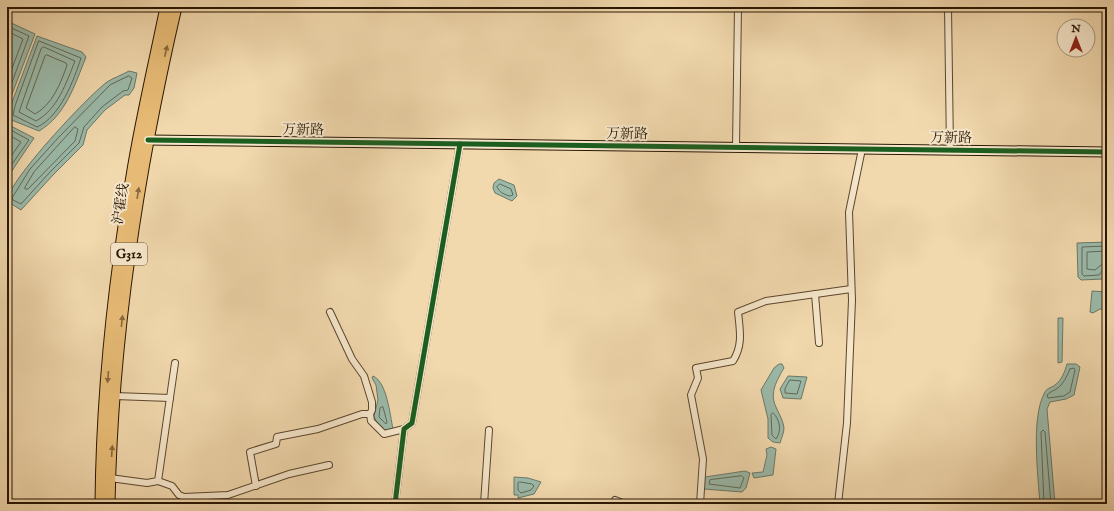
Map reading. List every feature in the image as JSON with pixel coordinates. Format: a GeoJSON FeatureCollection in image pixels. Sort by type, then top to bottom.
{"type":"FeatureCollection","features":[{"type":"Feature","properties":{"kind":"highway","name":"沪霍线"},"geometry":{"type":"LineString","coordinates":[[109,504],[106,477],[112,324],[133,170],[166,7]]}},
{"type":"Feature","properties":{"kind":"highway","name":"沪霍线"},"geometry":{"type":"LineString","coordinates":[[101,504],[106,477],[130,245],[148,140],[176,7]]}},
{"type":"Feature","properties":{"kind":"street"},"geometry":{"type":"LineString","coordinates":[[736,147],[738,7]]}},
{"type":"Feature","properties":{"kind":"street"},"geometry":{"type":"LineString","coordinates":[[948,7],[950,150]]}},
{"type":"Feature","properties":{"kind":"street","name":"万新路"},"geometry":{"type":"LineString","coordinates":[[148,140],[1107,152]]}},
{"type":"Feature","properties":{"kind":"street"},"geometry":{"type":"LineString","coordinates":[[330,312],[352,359],[364,376],[372,402],[372,410],[370,414],[372,421],[384,434],[404,429],[412,423],[460,144]]}},
{"type":"Feature","properties":{"kind":"street"},"geometry":{"type":"LineString","coordinates":[[838,504],[847,423],[851,289],[850,212],[862,149]]}},
{"type":"Feature","properties":{"kind":"street"},"geometry":{"type":"LineString","coordinates":[[700,504],[703,459],[691,395],[698,378],[696,368],[733,361],[741,344],[738,312],[766,302],[851,289]]}},
{"type":"Feature","properties":{"kind":"street"},"geometry":{"type":"LineString","coordinates":[[815,294],[819,343]]}},
{"type":"Feature","properties":{"kind":"street"},"geometry":{"type":"LineString","coordinates":[[158,481],[175,363]]}},
{"type":"Feature","properties":{"kind":"street"},"geometry":{"type":"LineString","coordinates":[[115,396],[170,398]]}},
{"type":"Feature","properties":{"kind":"street"},"geometry":{"type":"LineString","coordinates":[[256,486],[250,452],[276,444],[277,437],[318,429],[362,414],[370,414]]}},
{"type":"Feature","properties":{"kind":"street"},"geometry":{"type":"LineString","coordinates":[[395,504],[404,429]]}},
{"type":"Feature","properties":{"kind":"street"},"geometry":{"type":"LineString","coordinates":[[484,504],[490,430]]}},
{"type":"Feature","properties":{"kind":"street"},"geometry":{"type":"LineString","coordinates":[[106,477],[147,483],[158,481],[172,486],[179,495],[184,497],[228,495],[289,474],[329,465]]}},
{"type":"Feature","properties":{"kind":"street"},"geometry":{"type":"LineString","coordinates":[[615,500],[625,504]]}},
{"type":"Feature","properties":{"kind":"water"},"geometry":{"type":"Polygon","coordinates":[[[7,21],[35,34],[9,102],[7,113],[7,21]]]}},
{"type":"Feature","properties":{"kind":"water"},"geometry":{"type":"Polygon","coordinates":[[[37,36],[82,52],[86,57],[63,108],[39,131],[9,119],[11,105],[37,36]]]}},
{"type":"Feature","properties":{"kind":"water"},"geometry":{"type":"Polygon","coordinates":[[[129,71],[137,73],[134,88],[129,95],[125,95],[105,110],[87,130],[83,145],[21,210],[7,201],[20,176],[50,139],[97,90],[112,79],[129,71]]]}},
{"type":"Feature","properties":{"kind":"water"},"geometry":{"type":"Polygon","coordinates":[[[7,124],[34,138],[7,178],[7,124]]]}},
{"type":"Feature","properties":{"kind":"water"},"geometry":{"type":"Polygon","coordinates":[[[499,179],[514,185],[517,196],[512,201],[495,193],[493,188],[494,183],[499,179]]]}},
{"type":"Feature","properties":{"kind":"water"},"geometry":{"type":"Polygon","coordinates":[[[1107,242],[1106,272],[1103,279],[1081,280],[1078,277],[1077,243],[1107,242]]]}},
{"type":"Feature","properties":{"kind":"water"},"geometry":{"type":"Polygon","coordinates":[[[1092,291],[1107,292],[1107,310],[1100,309],[1093,313],[1090,312],[1092,291]]]}},
{"type":"Feature","properties":{"kind":"water"},"geometry":{"type":"Polygon","coordinates":[[[1058,318],[1063,318],[1062,362],[1058,363],[1058,318]]]}},
{"type":"Feature","properties":{"kind":"water"},"geometry":{"type":"Polygon","coordinates":[[[779,364],[782,364],[784,368],[775,387],[773,397],[784,428],[780,443],[773,442],[768,438],[768,419],[761,390],[774,368],[779,364]]]}},
{"type":"Feature","properties":{"kind":"water"},"geometry":{"type":"Polygon","coordinates":[[[1067,364],[1076,364],[1080,367],[1074,395],[1066,399],[1050,402],[1047,409],[1055,504],[1040,504],[1036,432],[1040,405],[1046,390],[1057,383],[1061,378],[1067,364]]]}},
{"type":"Feature","properties":{"kind":"water"},"geometry":{"type":"Polygon","coordinates":[[[373,376],[378,379],[385,392],[393,429],[386,431],[376,421],[374,416],[378,400],[376,385],[372,378],[373,376]]]}},
{"type":"Feature","properties":{"kind":"water"},"geometry":{"type":"Polygon","coordinates":[[[788,376],[807,377],[801,399],[783,398],[780,389],[788,376]]]}},
{"type":"Feature","properties":{"kind":"water"},"geometry":{"type":"Polygon","coordinates":[[[771,447],[776,449],[773,475],[754,478],[752,473],[763,472],[767,455],[766,449],[771,447]]]}},
{"type":"Feature","properties":{"kind":"water"},"geometry":{"type":"Polygon","coordinates":[[[745,471],[750,473],[746,488],[742,492],[704,489],[705,477],[745,471]]]}},
{"type":"Feature","properties":{"kind":"water"},"geometry":{"type":"Polygon","coordinates":[[[514,477],[528,478],[541,482],[534,494],[518,498],[518,495],[514,495],[514,477]]]}},
{"type":"Feature","properties":{"kind":"cycle path"},"geometry":{"type":"LineString","coordinates":[[148,140],[1107,152]]}},
{"type":"Feature","properties":{"kind":"cycle path"},"geometry":{"type":"LineString","coordinates":[[395,504],[404,429],[412,423],[460,144]]}}]}
